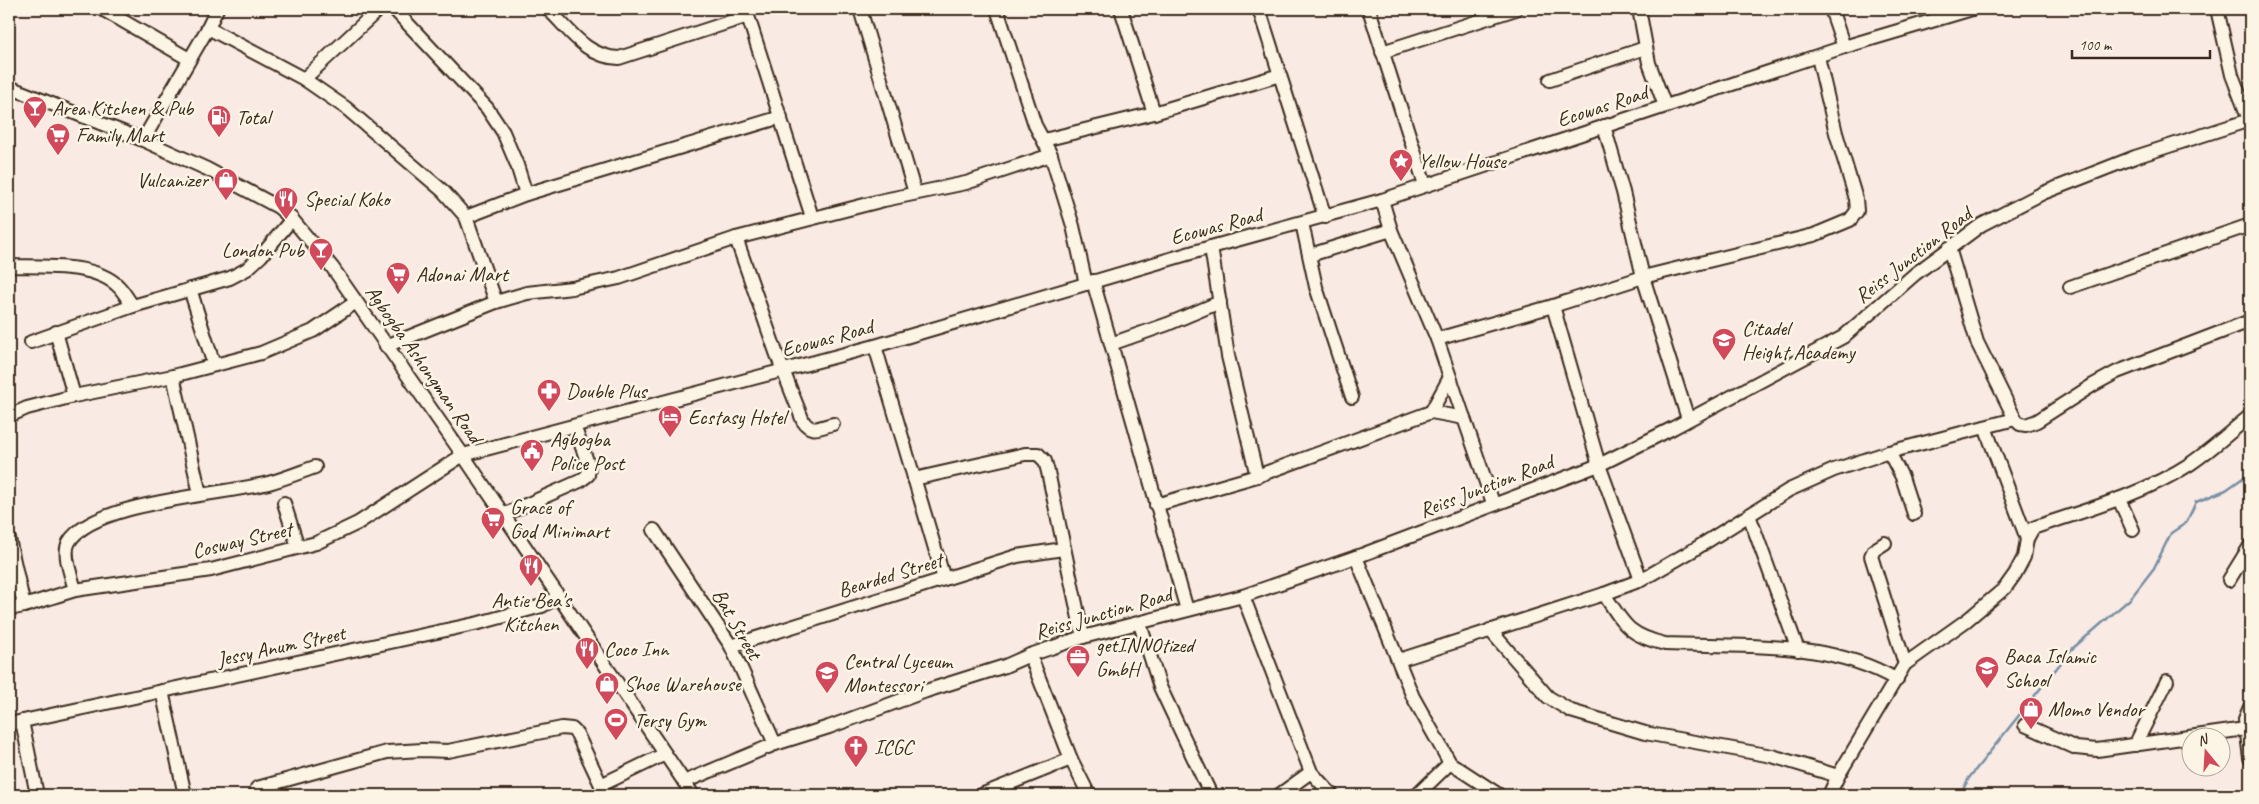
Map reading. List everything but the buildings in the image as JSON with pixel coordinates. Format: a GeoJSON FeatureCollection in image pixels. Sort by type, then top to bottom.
{"type":"FeatureCollection","features":[{"type":"Feature","properties":{"kind":"street"},"geometry":{"type":"LineString","coordinates":[[102,9],[190,59]]}},
{"type":"Feature","properties":{"kind":"street"},"geometry":{"type":"LineString","coordinates":[[144,140],[217,9]]}},
{"type":"Feature","properties":{"kind":"street"},"geometry":{"type":"LineString","coordinates":[[304,79],[379,9]]}},
{"type":"Feature","properties":{"kind":"street"},"geometry":{"type":"LineString","coordinates":[[394,9],[487,108],[503,132],[517,165],[526,194]]}},
{"type":"Feature","properties":{"kind":"street"},"geometry":{"type":"LineString","coordinates":[[548,9],[590,51],[604,57],[619,58],[747,12],[812,217]]}},
{"type":"Feature","properties":{"kind":"street"},"geometry":{"type":"LineString","coordinates":[[860,9],[915,193]]}},
{"type":"Feature","properties":{"kind":"street"},"geometry":{"type":"LineString","coordinates":[[997,9],[1035,125],[1051,156],[1111,344],[1156,505],[1188,610]]}},
{"type":"Feature","properties":{"kind":"street"},"geometry":{"type":"LineString","coordinates":[[1121,9],[1154,113]]}},
{"type":"Feature","properties":{"kind":"street"},"geometry":{"type":"LineString","coordinates":[[1259,9],[1324,217]]}},
{"type":"Feature","properties":{"kind":"street"},"geometry":{"type":"LineString","coordinates":[[1369,9],[1425,185]]}},
{"type":"Feature","properties":{"kind":"street"},"geometry":{"type":"LineString","coordinates":[[1382,52],[1487,13],[1516,9]]}},
{"type":"Feature","properties":{"kind":"street"},"geometry":{"type":"LineString","coordinates":[[1639,9],[1646,48],[1665,106]]}},
{"type":"Feature","properties":{"kind":"street"},"geometry":{"type":"LineString","coordinates":[[1831,9],[1844,47]]}},
{"type":"Feature","properties":{"kind":"street","name":"Ecowas Road"},"geometry":{"type":"LineString","coordinates":[[463,455],[876,346],[1211,247],[1382,200],[1844,47],[1972,9]]}},
{"type":"Feature","properties":{"kind":"street"},"geometry":{"type":"LineString","coordinates":[[2217,9],[2232,75],[2250,121]]}},
{"type":"Feature","properties":{"kind":"street"},"geometry":{"type":"LineString","coordinates":[[208,28],[304,79],[346,108],[443,190],[466,217],[496,302]]}},
{"type":"Feature","properties":{"kind":"street"},"geometry":{"type":"LineString","coordinates":[[1550,80],[1646,48]]}},
{"type":"Feature","properties":{"kind":"street"},"geometry":{"type":"LineString","coordinates":[[1437,339],[1553,306],[1643,277],[1814,235],[1850,220],[1857,211],[1856,199],[1836,133],[1818,57]]}},
{"type":"Feature","properties":{"kind":"street"},"geometry":{"type":"LineString","coordinates":[[1044,140],[1154,113],[1280,75]]}},
{"type":"Feature","properties":{"kind":"street","name":"Agbogba Ashongman Road"},"geometry":{"type":"LineString","coordinates":[[9,88],[144,140],[232,181],[278,207],[292,219],[320,251],[463,455],[693,795]]}},
{"type":"Feature","properties":{"kind":"street"},"geometry":{"type":"LineString","coordinates":[[466,217],[526,194],[781,117]]}},
{"type":"Feature","properties":{"kind":"street","name":"Reiss Junction Road"},"geometry":{"type":"LineString","coordinates":[[684,782],[775,744],[829,727],[935,688],[1005,666],[1030,655],[1083,637],[1140,624],[1243,596],[1356,557],[1494,503],[1599,465],[1843,337],[1915,274],[1981,225],[2043,193],[2135,157],[2250,121]]}},
{"type":"Feature","properties":{"kind":"street"},"geometry":{"type":"LineString","coordinates":[[1604,126],[1623,192],[1643,277],[1688,419]]}},
{"type":"Feature","properties":{"kind":"street"},"geometry":{"type":"LineString","coordinates":[[386,346],[496,302],[526,293],[572,288],[619,278],[736,238],[812,217],[966,183],[1051,156]]}},
{"type":"Feature","properties":{"kind":"street"},"geometry":{"type":"LineString","coordinates":[[1382,200],[1391,230],[1437,339],[1494,503]]}},
{"type":"Feature","properties":{"kind":"street"},"geometry":{"type":"LineString","coordinates":[[31,342],[133,306],[230,278],[247,269],[261,256],[292,219]]}},
{"type":"Feature","properties":{"kind":"street"},"geometry":{"type":"LineString","coordinates":[[1302,223],[1316,287],[1352,397]]}},
{"type":"Feature","properties":{"kind":"street"},"geometry":{"type":"LineString","coordinates":[[2070,287],[2250,225]]}},
{"type":"Feature","properties":{"kind":"street"},"geometry":{"type":"LineString","coordinates":[[1310,255],[1391,230]]}},
{"type":"Feature","properties":{"kind":"street"},"geometry":{"type":"LineString","coordinates":[[736,238],[783,371],[803,421],[808,427],[813,429],[832,424]]}},
{"type":"Feature","properties":{"kind":"street"},"geometry":{"type":"LineString","coordinates":[[1211,247],[1228,356],[1257,476]]}},
{"type":"Feature","properties":{"kind":"street"},"geometry":{"type":"LineString","coordinates":[[1949,248],[1978,342],[2015,419],[2020,424],[2026,425],[2037,421],[2093,384],[2117,372],[2250,321]]}},
{"type":"Feature","properties":{"kind":"street"},"geometry":{"type":"LineString","coordinates":[[9,266],[77,268],[104,277],[118,286],[133,306]]}},
{"type":"Feature","properties":{"kind":"street"},"geometry":{"type":"LineString","coordinates":[[190,289],[214,365]]}},
{"type":"Feature","properties":{"kind":"street"},"geometry":{"type":"LineString","coordinates":[[9,416],[74,396],[172,376],[261,353],[313,331],[356,302]]}},
{"type":"Feature","properties":{"kind":"street"},"geometry":{"type":"LineString","coordinates":[[1111,344],[1168,324],[1220,302]]}},
{"type":"Feature","properties":{"kind":"street"},"geometry":{"type":"LineString","coordinates":[[1553,306],[1599,465],[1641,580]]}},
{"type":"Feature","properties":{"kind":"street"},"geometry":{"type":"LineString","coordinates":[[56,332],[74,396]]}},
{"type":"Feature","properties":{"kind":"street"},"geometry":{"type":"LineString","coordinates":[[876,346],[944,579]]}},
{"type":"Feature","properties":{"kind":"street"},"geometry":{"type":"LineString","coordinates":[[172,376],[200,494]]}},
{"type":"Feature","properties":{"kind":"street"},"geometry":{"type":"LineString","coordinates":[[1431,412],[1450,377]]}},
{"type":"Feature","properties":{"kind":"street"},"geometry":{"type":"LineString","coordinates":[[1156,505],[1257,476],[1431,412],[1464,418]]}},
{"type":"Feature","properties":{"kind":"street"},"geometry":{"type":"LineString","coordinates":[[1829,795],[1838,776],[1906,664],[1968,620],[2005,588],[2024,557],[2027,539],[2033,528],[2119,499],[2188,465],[2250,416]]}},
{"type":"Feature","properties":{"kind":"street"},"geometry":{"type":"LineString","coordinates":[[1398,660],[1604,594],[1641,580],[1789,490],[1834,470],[1889,452],[2015,419]]}},
{"type":"Feature","properties":{"kind":"street"},"geometry":{"type":"LineString","coordinates":[[503,515],[580,481],[588,475],[589,466],[574,426]]}},
{"type":"Feature","properties":{"kind":"street"},"geometry":{"type":"LineString","coordinates":[[1984,427],[2027,539]]}},
{"type":"Feature","properties":{"kind":"street"},"geometry":{"type":"LineString","coordinates":[[1889,452],[1902,477],[1914,514]]}},
{"type":"Feature","properties":{"kind":"street"},"geometry":{"type":"LineString","coordinates":[[914,479],[1025,454],[1038,454],[1045,461],[1048,472],[1083,637]]}},
{"type":"Feature","properties":{"kind":"street","name":"Cosway Street"},"geometry":{"type":"LineString","coordinates":[[9,609],[75,590],[211,570],[316,543],[358,523],[463,455]]}},
{"type":"Feature","properties":{"kind":"street"},"geometry":{"type":"LineString","coordinates":[[75,590],[67,558],[68,543],[77,532],[102,518],[133,508],[200,494],[271,483],[315,467]]}},
{"type":"Feature","properties":{"kind":"street"},"geometry":{"type":"LineString","coordinates":[[2119,499],[2133,530]]}},
{"type":"Feature","properties":{"kind":"street"},"geometry":{"type":"LineString","coordinates":[[284,503],[298,547]]}},
{"type":"Feature","properties":{"kind":"street"},"geometry":{"type":"LineString","coordinates":[[1749,515],[1798,650]]}},
{"type":"Feature","properties":{"kind":"street","name":"Bat Street"},"geometry":{"type":"LineString","coordinates":[[654,530],[731,646],[775,744]]}},
{"type":"Feature","properties":{"kind":"street"},"geometry":{"type":"LineString","coordinates":[[9,539],[24,606]]}},
{"type":"Feature","properties":{"kind":"street"},"geometry":{"type":"LineString","coordinates":[[1885,543],[1874,550],[1871,556],[1906,664]]}},
{"type":"Feature","properties":{"kind":"street"},"geometry":{"type":"LineString","coordinates":[[2229,580],[2250,546]]}},
{"type":"Feature","properties":{"kind":"street","name":"Bearded Street"},"geometry":{"type":"LineString","coordinates":[[731,646],[1017,556],[1063,548]]}},
{"type":"Feature","properties":{"kind":"street"},"geometry":{"type":"LineString","coordinates":[[1356,557],[1413,697],[1450,763],[1499,795]]}},
{"type":"Feature","properties":{"kind":"street"},"geometry":{"type":"LineString","coordinates":[[1604,594],[1627,629],[1646,640],[1665,644],[1798,650],[1835,654],[1879,670],[1897,680]]}},
{"type":"Feature","properties":{"kind":"street"},"geometry":{"type":"LineString","coordinates":[[1243,596],[1311,772],[1332,795]]}},
{"type":"Feature","properties":{"kind":"street","name":"Jessy Anum Street"},"geometry":{"type":"LineString","coordinates":[[9,724],[479,623],[542,606],[558,597]]}},
{"type":"Feature","properties":{"kind":"street"},"geometry":{"type":"LineString","coordinates":[[1140,624],[1160,687],[1211,795]]}},
{"type":"Feature","properties":{"kind":"street"},"geometry":{"type":"LineString","coordinates":[[1490,630],[1548,698],[1571,711],[1645,733],[1772,756],[1838,776]]}},
{"type":"Feature","properties":{"kind":"street"},"geometry":{"type":"LineString","coordinates":[[1030,655],[1071,759],[1089,795]]}},
{"type":"Feature","properties":{"kind":"street"},"geometry":{"type":"LineString","coordinates":[[2135,745],[2167,681]]}},
{"type":"Feature","properties":{"kind":"street"},"geometry":{"type":"LineString","coordinates":[[162,691],[185,795]]}},
{"type":"Feature","properties":{"kind":"street"},"geometry":{"type":"LineString","coordinates":[[2250,707],[2245,719],[2250,758]]}},
{"type":"Feature","properties":{"kind":"street"},"geometry":{"type":"LineString","coordinates":[[22,721],[37,795]]}},
{"type":"Feature","properties":{"kind":"street"},"geometry":{"type":"LineString","coordinates":[[2025,725],[2076,748],[2097,750],[2246,729]]}},
{"type":"Feature","properties":{"kind":"street"},"geometry":{"type":"LineString","coordinates":[[257,788],[387,752],[448,751],[562,728],[572,729],[577,734],[602,790],[665,754]]}},
{"type":"Feature","properties":{"kind":"street"},"geometry":{"type":"LineString","coordinates":[[981,795],[1071,759]]}},
{"type":"Feature","properties":{"kind":"street"},"geometry":{"type":"LineString","coordinates":[[1417,795],[1450,763]]}},
{"type":"Feature","properties":{"kind":"street"},"geometry":{"type":"LineString","coordinates":[[1279,795],[1311,772]]}},
{"type":"Feature","properties":{"kind":"waterway"},"geometry":{"type":"LineString","coordinates":[[1960,795],[1969,778],[2072,649],[2130,599],[2154,568],[2171,533],[2186,523],[2196,502],[2226,490],[2250,473]]}},
{"type":"Feature","properties":{"kind":"place","name":"Area Kitchen & Pub"},"geometry":{"type":"Point","coordinates":[35,129]}},
{"type":"Feature","properties":{"kind":"place","name":"Total"},"geometry":{"type":"Point","coordinates":[219,138]}},
{"type":"Feature","properties":{"kind":"place","name":"Family Mart"},"geometry":{"type":"Point","coordinates":[58,156]}},
{"type":"Feature","properties":{"kind":"place","name":"Yellow House"},"geometry":{"type":"Point","coordinates":[1401,182]}},
{"type":"Feature","properties":{"kind":"place","name":"Vulcanizer"},"geometry":{"type":"Point","coordinates":[226,201]}},
{"type":"Feature","properties":{"kind":"place","name":"Special Koko"},"geometry":{"type":"Point","coordinates":[286,220]}},
{"type":"Feature","properties":{"kind":"place","name":"London Pub"},"geometry":{"type":"Point","coordinates":[321,271]}},
{"type":"Feature","properties":{"kind":"place","name":"Adonai Mart"},"geometry":{"type":"Point","coordinates":[398,295]}},
{"type":"Feature","properties":{"kind":"place","name":"Citadel Height Academy"},"geometry":{"type":"Point","coordinates":[1724,361]}},
{"type":"Feature","properties":{"kind":"place","name":"Double Plus"},"geometry":{"type":"Point","coordinates":[549,412]}},
{"type":"Feature","properties":{"kind":"place","name":"Ecstasy Hotel"},"geometry":{"type":"Point","coordinates":[670,438]}},
{"type":"Feature","properties":{"kind":"place","name":"Agbogba Police Post"},"geometry":{"type":"Point","coordinates":[532,472]}},
{"type":"Feature","properties":{"kind":"place","name":"Grace of God Minimart"},"geometry":{"type":"Point","coordinates":[493,540]}},
{"type":"Feature","properties":{"kind":"place","name":"Antie Bea's Kitchen"},"geometry":{"type":"Point","coordinates":[531,587]}},
{"type":"Feature","properties":{"kind":"place","name":"Coco Inn"},"geometry":{"type":"Point","coordinates":[587,670]}},
{"type":"Feature","properties":{"kind":"place","name":"getINNOtized GmbH"},"geometry":{"type":"Point","coordinates":[1078,678]}},
{"type":"Feature","properties":{"kind":"place","name":"Baca Islamic School"},"geometry":{"type":"Point","coordinates":[1987,689]}},
{"type":"Feature","properties":{"kind":"place","name":"Central Lyceum Montessori"},"geometry":{"type":"Point","coordinates":[827,694]}},
{"type":"Feature","properties":{"kind":"place","name":"Shoe Warehouse"},"geometry":{"type":"Point","coordinates":[607,705]}},
{"type":"Feature","properties":{"kind":"place","name":"Momo Vendor"},"geometry":{"type":"Point","coordinates":[2031,730]}},
{"type":"Feature","properties":{"kind":"place","name":"Tersy Gym"},"geometry":{"type":"Point","coordinates":[616,741]}},
{"type":"Feature","properties":{"kind":"place","name":"ICGC"},"geometry":{"type":"Point","coordinates":[856,768]}}]}
